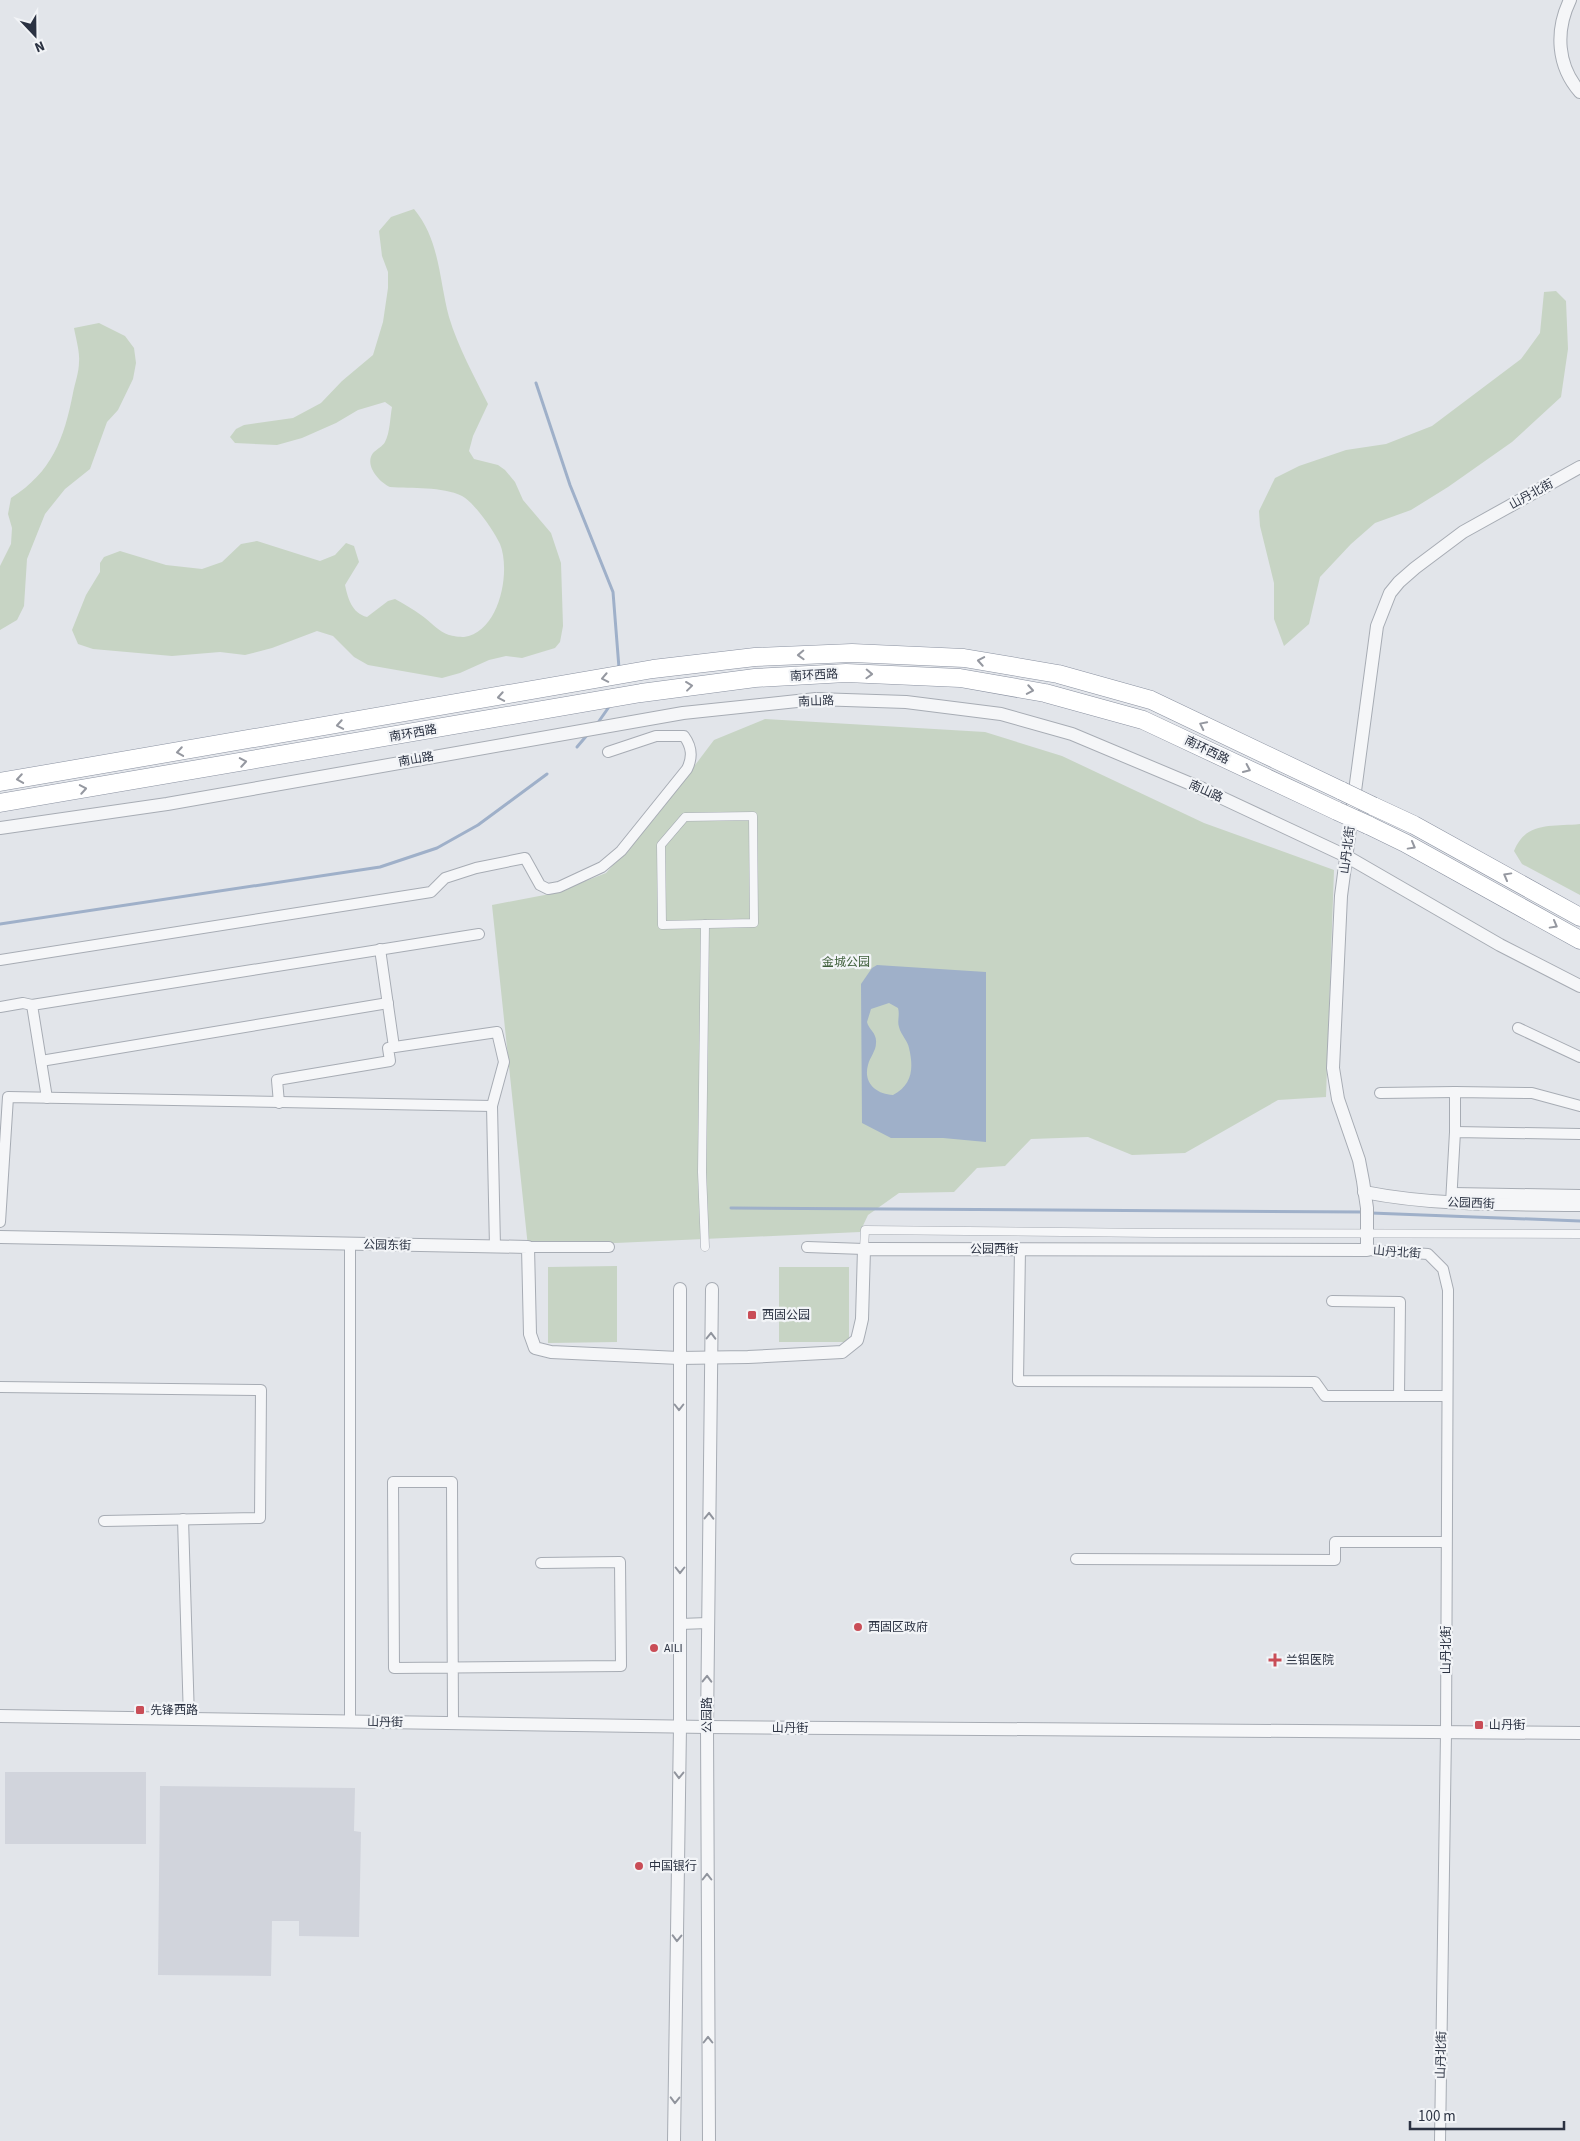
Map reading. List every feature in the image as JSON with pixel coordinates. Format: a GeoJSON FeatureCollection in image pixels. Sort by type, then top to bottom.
{"type":"FeatureCollection","features":[{"type":"Feature","properties":{"kind":"highway","name":"南环西路"},"geometry":{"type":"LineString","coordinates":[[0,782],[548,689],[652,669],[755,657],[852,653],[964,658],[1058,674],[1151,700],[1414,825],[1580,916]]}},
{"type":"Feature","properties":{"kind":"highway","name":"南环西路"},"geometry":{"type":"LineString","coordinates":[[0,803],[547,710],[641,692],[755,678],[846,673],[960,678],[1045,693],[1144,720],[1405,843],[1580,940]]}},
{"type":"Feature","properties":{"kind":"street"},"geometry":{"type":"LineString","coordinates":[[1570,0],[1562,19],[1560,49],[1568,76],[1580,92]]}},
{"type":"Feature","properties":{"kind":"street","name":"山丹北街"},"geometry":{"type":"LineString","coordinates":[[1440,2141],[1446,1733],[1448,1290],[1443,1268],[1428,1254],[1367,1250],[1367,1208],[1359,1160],[1338,1099],[1333,1068],[1341,896],[1378,626],[1390,593],[1410,572],[1463,532],[1580,467]]}},
{"type":"Feature","properties":{"kind":"street","name":"南山路"},"geometry":{"type":"LineString","coordinates":[[0,828],[168,804],[654,717],[816,699],[906,702],[1001,714],[1072,734],[1203,789],[1346,856],[1500,946],[1580,986]]}},
{"type":"Feature","properties":{"kind":"street"},"geometry":{"type":"LineString","coordinates":[[654,717],[656,736]]}},
{"type":"Feature","properties":{"kind":"street"},"geometry":{"type":"LineString","coordinates":[[0,960],[430,892],[445,878],[476,868],[525,858],[540,885],[548,889],[559,887],[602,867],[622,851],[687,769],[691,753],[684,736],[656,736],[608,752]]}},
{"type":"Feature","properties":{"kind":"street"},"geometry":{"type":"LineString","coordinates":[[753,816],[754,924],[704,924],[662,925],[661,845],[685,817],[753,816]]}},
{"type":"Feature","properties":{"kind":"street"},"geometry":{"type":"LineString","coordinates":[[704,924],[702,1172],[705,1247]]}},
{"type":"Feature","properties":{"kind":"street"},"geometry":{"type":"LineString","coordinates":[[0,1007],[23,1003],[32,1005],[479,934]]}},
{"type":"Feature","properties":{"kind":"street"},"geometry":{"type":"LineString","coordinates":[[380,949],[394,1047]]}},
{"type":"Feature","properties":{"kind":"street"},"geometry":{"type":"LineString","coordinates":[[41,1061],[388,1003]]}},
{"type":"Feature","properties":{"kind":"street"},"geometry":{"type":"LineString","coordinates":[[32,1005],[47,1098]]}},
{"type":"Feature","properties":{"kind":"street"},"geometry":{"type":"LineString","coordinates":[[1518,1028],[1580,1057]]}},
{"type":"Feature","properties":{"kind":"street"},"geometry":{"type":"LineString","coordinates":[[279,1102],[277,1080],[390,1061],[388,1048],[497,1032],[504,1062],[492,1106],[495,1246]]}},
{"type":"Feature","properties":{"kind":"street"},"geometry":{"type":"LineString","coordinates":[[1455,1092],[1455,1132],[1451,1198],[1580,1195]]}},
{"type":"Feature","properties":{"kind":"street"},"geometry":{"type":"LineString","coordinates":[[1380,1094],[1455,1092],[1532,1093],[1580,1106]]}},
{"type":"Feature","properties":{"kind":"street"},"geometry":{"type":"LineString","coordinates":[[0,1222],[8,1097],[492,1106]]}},
{"type":"Feature","properties":{"kind":"street"},"geometry":{"type":"LineString","coordinates":[[1455,1132],[1580,1134]]}},
{"type":"Feature","properties":{"kind":"street","name":"公园西街"},"geometry":{"type":"LineString","coordinates":[[1364,1192],[1580,1205]]}},
{"type":"Feature","properties":{"kind":"street"},"geometry":{"type":"LineString","coordinates":[[609,1248],[528,1247],[530,1334],[535,1348],[551,1352],[679,1358],[842,1352],[857,1340],[862,1318],[865,1230],[1366,1230],[1580,1234]]}},
{"type":"Feature","properties":{"kind":"street","name":"公园东街"},"geometry":{"type":"LineString","coordinates":[[0,1237],[528,1247]]}},
{"type":"Feature","properties":{"kind":"street"},"geometry":{"type":"LineString","coordinates":[[350,1244],[350,1721]]}},
{"type":"Feature","properties":{"kind":"street"},"geometry":{"type":"LineString","coordinates":[[807,1247],[864,1249]]}},
{"type":"Feature","properties":{"kind":"street","name":"公园西街"},"geometry":{"type":"LineString","coordinates":[[864,1249],[1367,1250]]}},
{"type":"Feature","properties":{"kind":"street"},"geometry":{"type":"LineString","coordinates":[[1020,1249],[1018,1381],[1316,1382],[1325,1396],[1447,1396]]}},
{"type":"Feature","properties":{"kind":"street"},"geometry":{"type":"LineString","coordinates":[[674,2141],[680,1726],[680,1289]]}},
{"type":"Feature","properties":{"kind":"street","name":"公园路"},"geometry":{"type":"LineString","coordinates":[[708,2141],[707,1728],[712,1289]]}},
{"type":"Feature","properties":{"kind":"street"},"geometry":{"type":"LineString","coordinates":[[1332,1301],[1400,1302],[1399,1396]]}},
{"type":"Feature","properties":{"kind":"street"},"geometry":{"type":"LineString","coordinates":[[0,1387],[261,1390],[260,1518],[104,1521]]}},
{"type":"Feature","properties":{"kind":"street"},"geometry":{"type":"LineString","coordinates":[[453,1723],[452,1667],[452,1482],[393,1482],[394,1668],[452,1667],[621,1666],[620,1562],[542,1563]]}},
{"type":"Feature","properties":{"kind":"street"},"geometry":{"type":"LineString","coordinates":[[183,1519],[190,1719]]}},
{"type":"Feature","properties":{"kind":"street"},"geometry":{"type":"LineString","coordinates":[[1076,1559],[1335,1560],[1335,1542],[1446,1542]]}},
{"type":"Feature","properties":{"kind":"street"},"geometry":{"type":"LineString","coordinates":[[680,1624],[708,1623]]}},
{"type":"Feature","properties":{"kind":"street","name":"山丹街"},"geometry":{"type":"LineString","coordinates":[[0,1716],[680,1726],[707,1728],[1580,1733]]}},
{"type":"Feature","properties":{"kind":"shaded area"},"geometry":{"type":"Polygon","coordinates":[[[5,1772],[146,1772],[146,1844],[5,1844],[5,1772]]]}},
{"type":"Feature","properties":{"kind":"shaded area"},"geometry":{"type":"Polygon","coordinates":[[[160,1786],[355,1788],[354,1831],[361,1832],[359,1937],[299,1936],[299,1921],[272,1921],[271,1976],[158,1975],[160,1786]]]}},
{"type":"Feature","properties":{"kind":"green space"},"geometry":{"type":"Polygon","coordinates":[[[414,209],[423,221],[434,247],[449,317],[457,339],[488,404],[473,436],[469,451],[474,459],[498,465],[505,470],[515,482],[523,500],[551,533],[561,563],[563,626],[560,642],[555,648],[522,658],[506,656],[489,660],[460,673],[442,678],[368,665],[354,657],[333,636],[317,631],[272,648],[245,655],[220,652],[172,656],[93,649],[78,644],[72,630],[86,595],[100,572],[100,563],[104,557],[120,551],[166,565],[202,569],[222,562],[241,544],[257,541],[320,561],[335,555],[346,543],[354,546],[359,562],[345,585],[349,600],[354,609],[367,617],[388,601],[395,599],[418,613],[445,634],[464,637],[476,633],[486,624],[500,599],[503,584],[504,569],[500,544],[483,517],[462,496],[436,489],[390,487],[377,477],[370,463],[371,458],[373,453],[387,438],[392,407],[385,402],[358,410],[336,423],[302,438],[277,445],[235,443],[230,437],[236,429],[244,425],[293,418],[321,403],[342,381],[373,355],[383,322],[388,288],[388,272],[382,256],[379,231],[391,217],[414,209]]]}},
{"type":"Feature","properties":{"kind":"green space"},"geometry":{"type":"Polygon","coordinates":[[[1556,291],[1566,301],[1568,349],[1561,397],[1512,442],[1448,487],[1411,510],[1375,523],[1351,544],[1320,577],[1309,624],[1284,646],[1274,619],[1274,583],[1260,526],[1259,511],[1275,478],[1299,466],[1346,450],[1386,444],[1432,426],[1521,359],[1540,333],[1544,292],[1556,291]]]}},
{"type":"Feature","properties":{"kind":"green space"},"geometry":{"type":"Polygon","coordinates":[[[99,323],[125,336],[134,348],[136,363],[133,379],[118,410],[107,422],[90,469],[65,489],[45,514],[27,559],[24,606],[17,620],[0,630],[0,566],[11,544],[12,528],[8,514],[11,498],[37,477],[54,453],[60,440],[79,366],[74,328],[99,323]]]}},
{"type":"Feature","properties":{"kind":"green space","name":"金城公园"},"geometry":{"type":"Polygon","coordinates":[[[765,719],[985,732],[1062,756],[1204,823],[1334,870],[1326,1097],[1278,1100],[1185,1153],[1132,1155],[1088,1137],[1031,1139],[1005,1166],[977,1168],[954,1192],[899,1193],[868,1215],[860,1232],[528,1247],[492,905],[555,893],[606,873],[655,818],[714,740],[765,719]]]}},
{"type":"Feature","properties":{"kind":"green space"},"geometry":{"type":"Polygon","coordinates":[[[1580,824],[1580,895],[1522,864],[1514,851],[1519,841],[1533,830],[1541,827],[1580,824]]]}},
{"type":"Feature","properties":{"kind":"green space"},"geometry":{"type":"Polygon","coordinates":[[[617,1266],[617,1342],[548,1343],[548,1267],[617,1266]]]}},
{"type":"Feature","properties":{"kind":"green space"},"geometry":{"type":"Polygon","coordinates":[[[779,1267],[849,1267],[849,1342],[779,1342],[779,1267]]]}},
{"type":"Feature","properties":{"kind":"water"},"geometry":{"type":"Polygon","coordinates":[[[877,965],[986,972],[986,1142],[943,1138],[891,1138],[862,1123],[861,984],[872,968],[877,965]],[[889,1003],[871,1009],[867,1022],[874,1034],[876,1046],[868,1065],[867,1077],[876,1090],[893,1095],[908,1081],[911,1069],[911,1056],[908,1045],[898,1025],[898,1008],[889,1003]]]}},
{"type":"Feature","properties":{"kind":"waterway"},"geometry":{"type":"LineString","coordinates":[[536,383],[570,485],[613,592],[619,668]]}},
{"type":"Feature","properties":{"kind":"waterway"},"geometry":{"type":"LineString","coordinates":[[597,724],[611,704]]}},
{"type":"Feature","properties":{"kind":"waterway"},"geometry":{"type":"LineString","coordinates":[[577,747],[588,734]]}},
{"type":"Feature","properties":{"kind":"waterway"},"geometry":{"type":"LineString","coordinates":[[0,924],[380,867],[437,848],[478,825],[547,774]]}},
{"type":"Feature","properties":{"kind":"waterway"},"geometry":{"type":"LineString","coordinates":[[731,1208],[1365,1212]]}},
{"type":"Feature","properties":{"kind":"waterway"},"geometry":{"type":"LineString","coordinates":[[1371,1213],[1580,1221]]}},
{"type":"Feature","properties":{"kind":"place","name":"西固公园"},"geometry":{"type":"Point","coordinates":[752,1315]}},
{"type":"Feature","properties":{"kind":"place","name":"西固区政府"},"geometry":{"type":"Point","coordinates":[858,1627]}},
{"type":"Feature","properties":{"kind":"place","name":"AILI"},"geometry":{"type":"Point","coordinates":[654,1648]}},
{"type":"Feature","properties":{"kind":"place","name":"兰铝医院"},"geometry":{"type":"Point","coordinates":[1275,1660]}},
{"type":"Feature","properties":{"kind":"place","name":"先锋西路"},"geometry":{"type":"Point","coordinates":[140,1710]}},
{"type":"Feature","properties":{"kind":"place","name":"山丹街"},"geometry":{"type":"Point","coordinates":[1479,1725]}},
{"type":"Feature","properties":{"kind":"place","name":"中国银行"},"geometry":{"type":"Point","coordinates":[639,1866]}}]}
